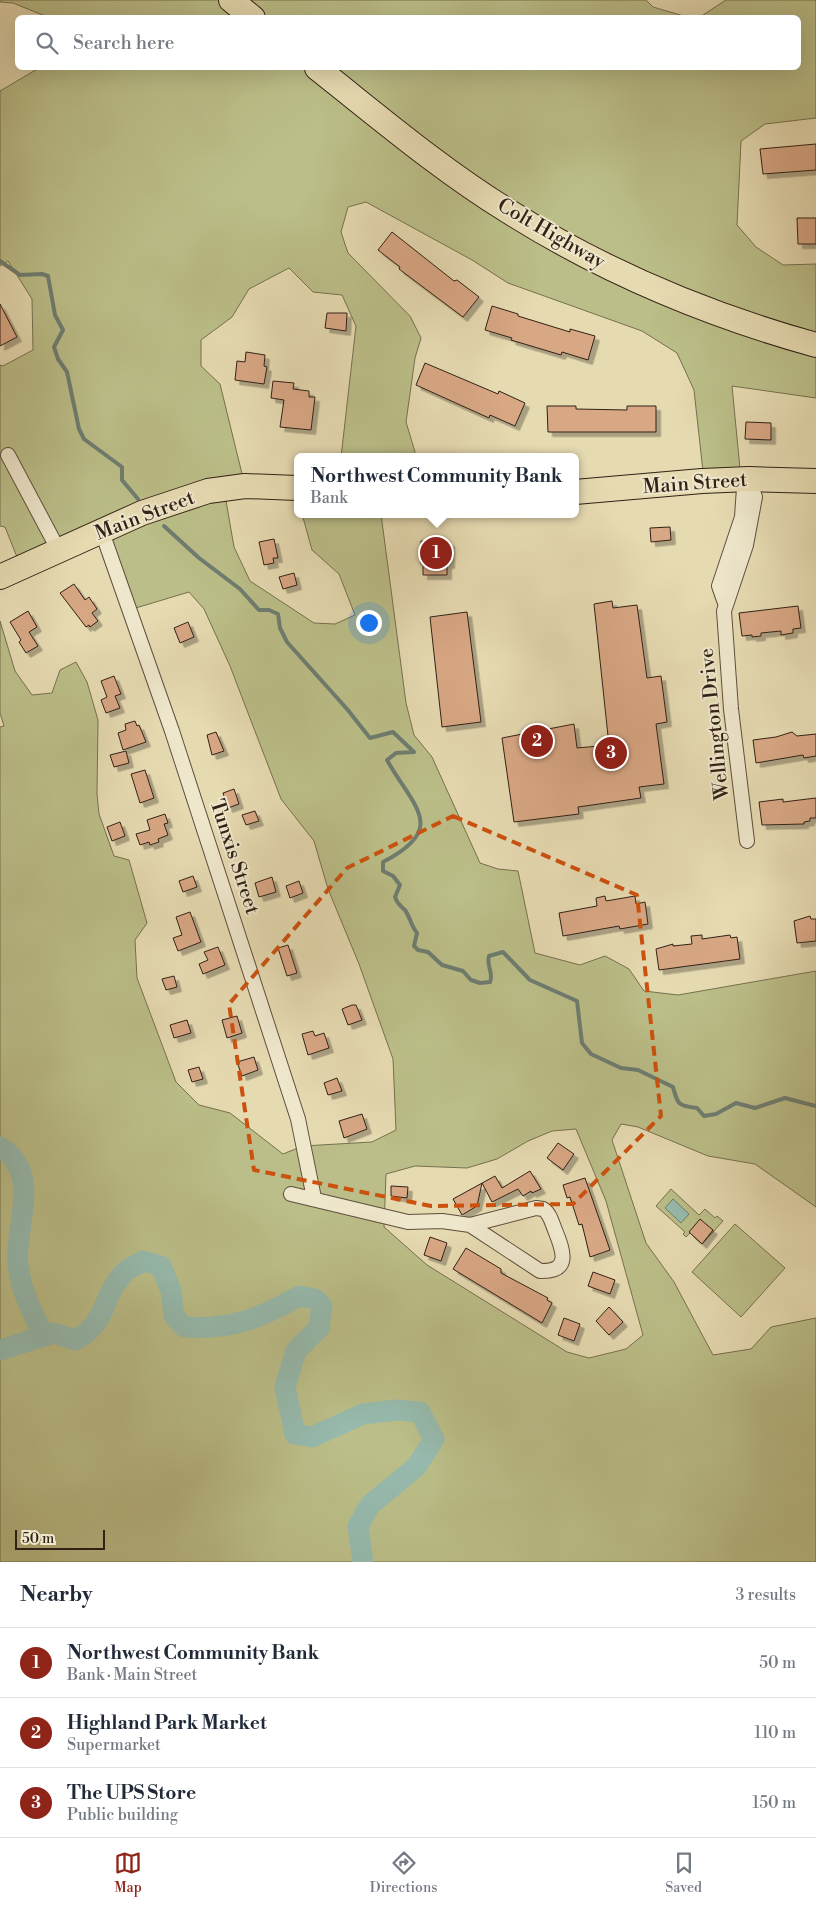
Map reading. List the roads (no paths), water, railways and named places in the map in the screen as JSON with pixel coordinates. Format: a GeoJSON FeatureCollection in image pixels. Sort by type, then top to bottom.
{"type":"FeatureCollection","features":[{"type":"Feature","properties":{"kind":"highway"},"geometry":{"type":"LineString","coordinates":[[231,0],[249,15]]}},
{"type":"Feature","properties":{"kind":"highway","name":"Colt Highway"},"geometry":{"type":"LineString","coordinates":[[320,70],[470,186],[543,232],[648,286],[735,319],[816,345]]}},
{"type":"Feature","properties":{"kind":"highway"},"geometry":{"type":"LineString","coordinates":[[735,319],[816,337]]}},
{"type":"Feature","properties":{"kind":"highway","name":"Main Street"},"geometry":{"type":"LineString","coordinates":[[579,492],[749,479],[816,481]]}},
{"type":"Feature","properties":{"kind":"highway","name":"Main Street"},"geometry":{"type":"LineString","coordinates":[[0,577],[142,514],[208,491],[245,486],[294,488]]}},
{"type":"Feature","properties":{"kind":"street"},"geometry":{"type":"LineString","coordinates":[[8,455],[59,551]]}},
{"type":"Feature","properties":{"kind":"street","name":"Wellington Drive"},"geometry":{"type":"LineString","coordinates":[[747,841],[731,709],[725,603],[746,544],[755,497],[749,479]]}},
{"type":"Feature","properties":{"kind":"street","name":"Tunxis Street"},"geometry":{"type":"LineString","coordinates":[[102,532],[172,731],[298,1119],[314,1198]]}},
{"type":"Feature","properties":{"kind":"street"},"geometry":{"type":"LineString","coordinates":[[291,1194],[408,1222],[442,1221],[470,1225],[528,1209],[543,1209],[549,1216],[563,1251],[563,1260],[557,1268],[550,1272],[540,1271],[470,1225]]}},
{"type":"Feature","properties":{"kind":"water"},"geometry":{"type":"Polygon","coordinates":[[[673,1199],[689,1214],[681,1223],[665,1208],[673,1199]]]}},
{"type":"Feature","properties":{"kind":"waterway"},"geometry":{"type":"LineString","coordinates":[[0,261],[20,275],[42,274],[48,276],[55,315],[63,330],[54,347],[58,359],[67,372],[79,429],[84,439],[122,467],[122,480],[138,499]]}},
{"type":"Feature","properties":{"kind":"waterway"},"geometry":{"type":"LineString","coordinates":[[164,526],[199,558],[240,589],[259,610],[269,610],[278,614],[280,628],[287,642],[347,709],[370,738],[393,732],[414,752],[396,753],[387,760],[415,804],[420,827],[415,838],[403,850],[383,862],[383,871],[393,876],[400,885],[395,897],[407,913],[417,933],[414,946],[418,950],[428,952],[442,965],[463,971],[471,980],[480,983],[490,982],[489,956],[503,952],[530,980],[577,1001],[582,1043],[591,1054],[621,1068],[638,1070],[673,1087],[680,1104],[697,1108],[704,1116],[716,1114],[736,1103],[755,1108],[785,1098],[816,1106]]}},
{"type":"Feature","properties":{"kind":"waterway"},"geometry":{"type":"LineString","coordinates":[[0,1147],[13,1158],[20,1171],[24,1186],[18,1250],[19,1275],[24,1293],[44,1336]]}},
{"type":"Feature","properties":{"kind":"waterway"},"geometry":{"type":"LineString","coordinates":[[0,1350],[54,1333],[75,1340],[94,1326],[118,1280],[126,1271],[143,1261],[161,1266],[171,1291],[174,1316],[184,1327],[230,1325],[257,1317],[299,1296],[315,1299],[322,1306],[319,1328],[296,1351],[285,1387],[295,1434],[312,1437],[363,1414],[396,1410],[420,1412],[434,1439],[417,1466],[370,1505],[358,1526],[363,1562]]}},
{"type":"Feature","properties":{"kind":"place","name":"Northwest Community Bank"},"geometry":{"type":"Point","coordinates":[436,553]}},
{"type":"Feature","properties":{"kind":"place","name":"Highland Park Market"},"geometry":{"type":"Point","coordinates":[537,741]}},
{"type":"Feature","properties":{"kind":"place","name":"The UPS Store"},"geometry":{"type":"Point","coordinates":[611,753]}}]}
